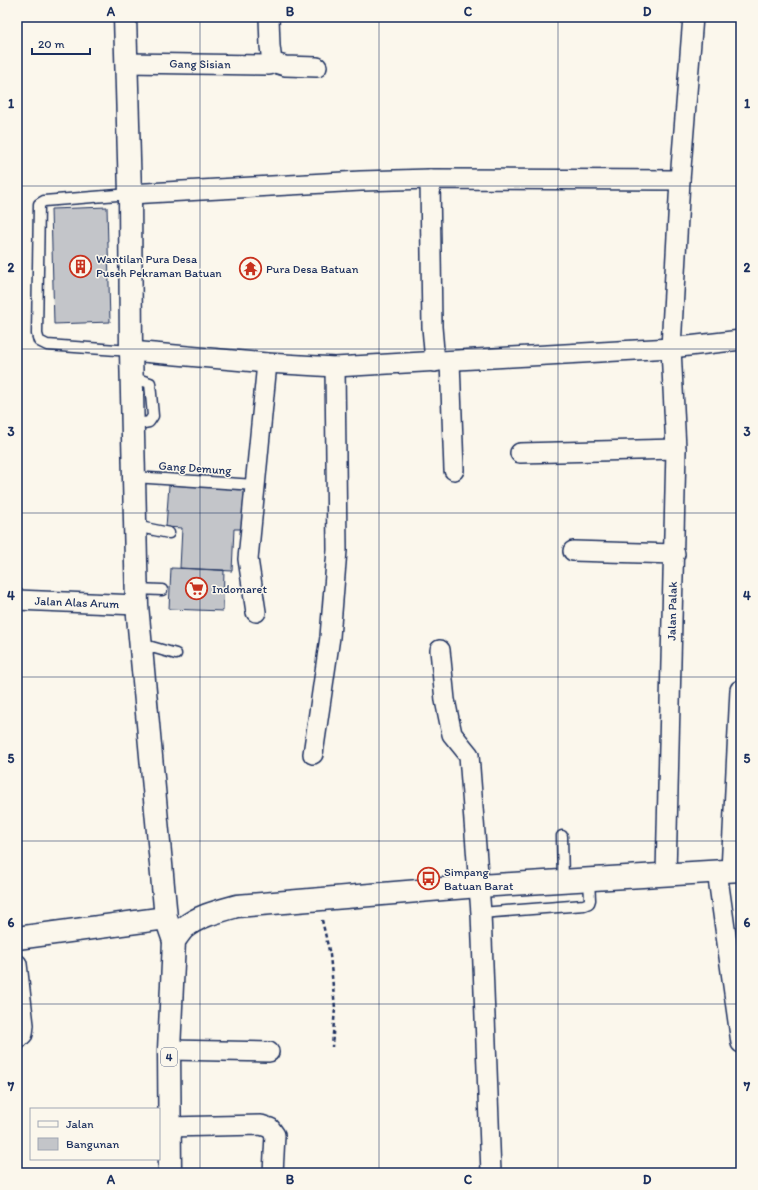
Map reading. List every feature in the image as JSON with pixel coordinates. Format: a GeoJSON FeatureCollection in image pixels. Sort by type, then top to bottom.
{"type":"FeatureCollection","features":[{"type":"Feature","properties":{"kind":"main road"},"geometry":{"type":"LineString","coordinates":[[125,17],[130,194],[131,378],[137,597],[166,918],[174,941]]}},
{"type":"Feature","properties":{"kind":"main road"},"geometry":{"type":"LineString","coordinates":[[174,941],[182,929],[191,923],[209,914],[237,906],[563,880],[730,871]]}},
{"type":"Feature","properties":{"kind":"main road"},"geometry":{"type":"LineString","coordinates":[[17,938],[166,918]]}},
{"type":"Feature","properties":{"kind":"main road","name":"4"},"geometry":{"type":"LineString","coordinates":[[170,1173],[168,1127],[169,1050],[174,941]]}},
{"type":"Feature","properties":{"kind":"street"},"geometry":{"type":"LineString","coordinates":[[269,17],[272,62],[285,66],[317,67]]}},
{"type":"Feature","properties":{"kind":"street","name":"Jalan Palak"},"geometry":{"type":"LineString","coordinates":[[666,874],[675,554],[676,449],[672,348],[680,180],[693,17]]}},
{"type":"Feature","properties":{"kind":"street","name":"Gang Sisian"},"geometry":{"type":"LineString","coordinates":[[127,63],[269,65],[272,62]]}},
{"type":"Feature","properties":{"kind":"street"},"geometry":{"type":"LineString","coordinates":[[130,194],[361,181],[430,179],[680,180]]}},
{"type":"Feature","properties":{"kind":"street"},"geometry":{"type":"LineString","coordinates":[[430,179],[432,327],[442,362],[454,470]]}},
{"type":"Feature","properties":{"kind":"street"},"geometry":{"type":"LineString","coordinates":[[131,352],[335,367],[672,348],[741,340]]}},
{"type":"Feature","properties":{"kind":"street"},"geometry":{"type":"LineString","coordinates":[[256,612],[248,559],[267,363]]}},
{"type":"Feature","properties":{"kind":"street"},"geometry":{"type":"LineString","coordinates":[[313,754],[330,637],[337,550],[335,367]]}},
{"type":"Feature","properties":{"kind":"street"},"geometry":{"type":"LineString","coordinates":[[520,453],[676,449]]}},
{"type":"Feature","properties":{"kind":"street"},"geometry":{"type":"LineString","coordinates":[[573,551],[675,554]]}},
{"type":"Feature","properties":{"kind":"street","name":"Jalan Alas Arum"},"geometry":{"type":"LineString","coordinates":[[17,600],[137,597]]}},
{"type":"Feature","properties":{"kind":"street"},"geometry":{"type":"LineString","coordinates":[[440,650],[445,700],[452,734],[469,755],[481,913],[491,1173]]}},
{"type":"Feature","properties":{"kind":"street"},"geometry":{"type":"LineString","coordinates":[[740,690],[730,871],[741,1043]]}},
{"type":"Feature","properties":{"kind":"street"},"geometry":{"type":"LineString","coordinates":[[17,964],[24,1025],[23,1034],[17,1040]]}},
{"type":"Feature","properties":{"kind":"street"},"geometry":{"type":"LineString","coordinates":[[169,1050],[269,1052]]}},
{"type":"Feature","properties":{"kind":"street"},"geometry":{"type":"LineString","coordinates":[[168,1127],[261,1125],[270,1128],[275,1135],[273,1173]]}},
{"type":"Feature","properties":{"kind":"lane"},"geometry":{"type":"LineString","coordinates":[[130,194],[44,201],[39,204],[37,334],[39,341],[47,345],[131,352]]}},
{"type":"Feature","properties":{"kind":"lane","name":"Gang Demung"},"geometry":{"type":"LineString","coordinates":[[134,477],[255,485]]}},
{"type":"Feature","properties":{"kind":"lane"},"geometry":{"type":"LineString","coordinates":[[135,526],[169,533]]}},
{"type":"Feature","properties":{"kind":"lane"},"geometry":{"type":"LineString","coordinates":[[137,597],[162,590]]}},
{"type":"Feature","properties":{"kind":"lane"},"geometry":{"type":"LineString","coordinates":[[141,644],[176,654]]}},
{"type":"Feature","properties":{"kind":"lane"},"geometry":{"type":"LineString","coordinates":[[562,836],[563,880]]}},
{"type":"Feature","properties":{"kind":"lane"},"geometry":{"type":"LineString","coordinates":[[481,913],[584,905],[589,903],[590,900],[590,879]]}},
{"type":"Feature","properties":{"kind":"path"},"geometry":{"type":"LineString","coordinates":[[317,900],[331,962],[335,1008],[332,1047]]}},
{"type":"Feature","properties":{"kind":"building","name":"Wantilan Pura Desa Puseh Pekraman Batuan"},"geometry":{"type":"Polygon","coordinates":[[[107,207],[110,322],[54,324],[51,209],[107,207]]]}},
{"type":"Feature","properties":{"kind":"building"},"geometry":{"type":"Polygon","coordinates":[[[169,485],[247,489],[246,529],[234,529],[232,571],[180,568],[182,528],[166,527],[169,485]]]}},
{"type":"Feature","properties":{"kind":"building","name":"Indomaret"},"geometry":{"type":"Polygon","coordinates":[[[171,568],[224,570],[223,611],[169,609],[171,568]]]}},
{"type":"Feature","properties":{"kind":"place","name":"Wantilan Pura Desa Puseh Pekraman Batuan"},"geometry":{"type":"Point","coordinates":[81,266]}},
{"type":"Feature","properties":{"kind":"place","name":"Pura Desa Batuan"},"geometry":{"type":"Point","coordinates":[250,269]}},
{"type":"Feature","properties":{"kind":"place","name":"Indomaret"},"geometry":{"type":"Point","coordinates":[197,589]}},
{"type":"Feature","properties":{"kind":"place","name":"Simpang Batuan Barat"},"geometry":{"type":"Point","coordinates":[428,879]}}]}
